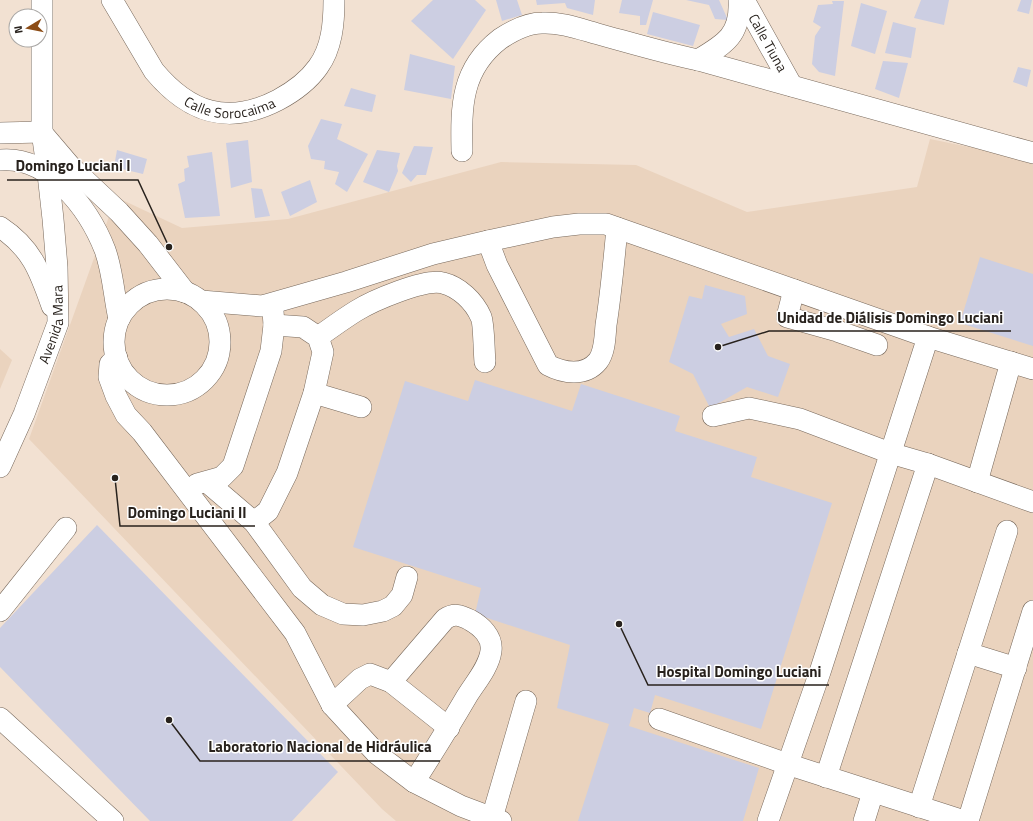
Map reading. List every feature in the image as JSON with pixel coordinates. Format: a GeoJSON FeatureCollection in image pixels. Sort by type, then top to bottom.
{"type":"FeatureCollection","features":[{"type":"Feature","properties":{"kind":"street","name":"Avenida Mara"},"geometry":{"type":"LineString","coordinates":[[0,467],[24,414],[58,323],[57,267],[48,174],[42,132],[42,0]]}},
{"type":"Feature","properties":{"kind":"street","name":"Calle Sorocaima"},"geometry":{"type":"LineString","coordinates":[[112,0],[154,71],[163,81],[186,100],[198,106],[216,113],[233,114],[252,111],[285,96],[308,78],[318,67],[331,37],[334,0]]}},
{"type":"Feature","properties":{"kind":"street"},"geometry":{"type":"LineString","coordinates":[[698,60],[720,47],[730,38],[738,22],[739,0]]}},
{"type":"Feature","properties":{"kind":"street","name":"Calle Tiuna"},"geometry":{"type":"LineString","coordinates":[[744,0],[792,86]]}},
{"type":"Feature","properties":{"kind":"street"},"geometry":{"type":"LineString","coordinates":[[462,151],[463,100],[468,80],[478,61],[490,47],[507,34],[526,25],[541,22],[562,24],[674,55],[698,60],[1033,153]]}},
{"type":"Feature","properties":{"kind":"street"},"geometry":{"type":"LineString","coordinates":[[0,133],[42,132],[71,167],[119,212],[193,297],[212,314],[218,329],[220,345],[216,361],[208,375],[196,386],[181,393],[166,395],[150,392],[135,384],[124,372],[117,358],[114,345],[115,332],[119,319],[128,306],[140,296],[154,290],[170,289],[193,297],[262,306],[346,282],[433,254],[553,227],[579,224],[606,224],[928,337],[1033,369]]}},
{"type":"Feature","properties":{"kind":"street"},"geometry":{"type":"LineString","coordinates":[[0,160],[23,161],[48,174],[69,192],[86,213],[105,250],[119,319]]}},
{"type":"Feature","properties":{"kind":"street"},"geometry":{"type":"LineString","coordinates":[[0,227],[20,243],[33,259],[58,323]]}},
{"type":"Feature","properties":{"kind":"street"},"geometry":{"type":"LineString","coordinates":[[488,241],[497,265],[548,364],[557,370],[579,372],[588,369],[598,360],[603,349],[613,282],[617,228]]}},
{"type":"Feature","properties":{"kind":"street"},"geometry":{"type":"LineString","coordinates":[[318,337],[357,310],[376,301],[424,284],[442,283],[458,289],[470,301],[482,318],[485,362]]}},
{"type":"Feature","properties":{"kind":"street"},"geometry":{"type":"LineString","coordinates":[[794,290],[787,317],[837,331],[877,345]]}},
{"type":"Feature","properties":{"kind":"street"},"geometry":{"type":"LineString","coordinates":[[185,489],[194,484],[207,482],[222,477],[233,466],[271,351],[274,325],[272,303]]}},
{"type":"Feature","properties":{"kind":"street"},"geometry":{"type":"LineString","coordinates":[[254,522],[268,511],[288,473],[314,393],[323,352],[318,337],[303,327],[274,325]]}},
{"type":"Feature","properties":{"kind":"street"},"geometry":{"type":"LineString","coordinates":[[768,821],[820,672],[928,337]]}},
{"type":"Feature","properties":{"kind":"street"},"geometry":{"type":"LineString","coordinates":[[117,358],[110,364],[109,377],[116,396],[126,415],[142,432],[295,633],[332,705],[377,754],[414,782],[461,806],[497,819],[526,701]]}},
{"type":"Feature","properties":{"kind":"street"},"geometry":{"type":"LineString","coordinates":[[978,482],[1011,362]]}},
{"type":"Feature","properties":{"kind":"street"},"geometry":{"type":"LineString","coordinates":[[314,393],[362,407]]}},
{"type":"Feature","properties":{"kind":"street"},"geometry":{"type":"LineString","coordinates":[[713,416],[749,408],[800,419],[890,453],[928,464],[1033,502]]}},
{"type":"Feature","properties":{"kind":"street"},"geometry":{"type":"LineString","coordinates":[[826,777],[928,464]]}},
{"type":"Feature","properties":{"kind":"street"},"geometry":{"type":"LineString","coordinates":[[207,482],[254,522],[302,588],[322,605],[342,614],[362,615],[383,611],[393,606],[402,595],[408,577]]}},
{"type":"Feature","properties":{"kind":"street"},"geometry":{"type":"LineString","coordinates":[[0,610],[66,528]]}},
{"type":"Feature","properties":{"kind":"street"},"geometry":{"type":"LineString","coordinates":[[919,807],[1007,531]]}},
{"type":"Feature","properties":{"kind":"street"},"geometry":{"type":"LineString","coordinates":[[659,719],[826,777],[966,821],[1033,611]]}},
{"type":"Feature","properties":{"kind":"street"},"geometry":{"type":"LineString","coordinates":[[391,682],[444,619],[452,615],[462,616],[470,620],[488,635],[491,641],[491,651],[486,664],[449,728],[414,782]]}},
{"type":"Feature","properties":{"kind":"street"},"geometry":{"type":"LineString","coordinates":[[968,653],[1016,668]]}},
{"type":"Feature","properties":{"kind":"street"},"geometry":{"type":"LineString","coordinates":[[332,705],[360,679],[370,674],[391,682],[449,728]]}},
{"type":"Feature","properties":{"kind":"street"},"geometry":{"type":"LineString","coordinates":[[0,718],[113,821]]}},
{"type":"Feature","properties":{"kind":"street"},"geometry":{"type":"LineString","coordinates":[[864,821],[873,792]]}},
{"type":"Feature","properties":{"kind":"shaded area"},"geometry":{"type":"Polygon","coordinates":[[[930,139],[1033,160],[1033,821],[396,821],[382,809],[29,439],[116,197],[182,228],[288,219],[501,162],[636,165],[747,212],[917,187],[930,139]]]}},
{"type":"Feature","properties":{"kind":"shaded area"},"geometry":{"type":"Polygon","coordinates":[[[0,349],[12,360],[0,389],[0,349]]]}},
{"type":"Feature","properties":{"kind":"building"},"geometry":{"type":"Polygon","coordinates":[[[433,0],[475,0],[486,10],[453,59],[411,21],[433,0]]]}},
{"type":"Feature","properties":{"kind":"building"},"geometry":{"type":"Polygon","coordinates":[[[496,0],[517,0],[522,15],[502,21],[496,0]]]}},
{"type":"Feature","properties":{"kind":"building"},"geometry":{"type":"Polygon","coordinates":[[[536,0],[595,0],[593,15],[567,8],[565,3],[537,5],[536,0]]]}},
{"type":"Feature","properties":{"kind":"building"},"geometry":{"type":"Polygon","coordinates":[[[622,0],[653,0],[646,25],[640,25],[640,16],[619,13],[622,0]]]}},
{"type":"Feature","properties":{"kind":"building"},"geometry":{"type":"Polygon","coordinates":[[[686,0],[719,0],[728,20],[715,19],[709,5],[686,0]]]}},
{"type":"Feature","properties":{"kind":"building"},"geometry":{"type":"Polygon","coordinates":[[[921,0],[949,0],[944,25],[914,18],[921,0]]]}},
{"type":"Feature","properties":{"kind":"building"},"geometry":{"type":"Polygon","coordinates":[[[1021,0],[1032,0],[1029,14],[1017,11],[1021,0]]]}},
{"type":"Feature","properties":{"kind":"building"},"geometry":{"type":"Polygon","coordinates":[[[832,1],[844,1],[835,76],[819,72],[812,64],[815,36],[821,27],[813,22],[818,5],[833,4],[832,1]]]}},
{"type":"Feature","properties":{"kind":"building"},"geometry":{"type":"Polygon","coordinates":[[[861,3],[887,11],[875,54],[851,46],[861,3]]]}},
{"type":"Feature","properties":{"kind":"building"},"geometry":{"type":"Polygon","coordinates":[[[653,12],[700,25],[693,46],[647,34],[653,12]]]}},
{"type":"Feature","properties":{"kind":"building"},"geometry":{"type":"Polygon","coordinates":[[[893,22],[916,28],[911,58],[885,53],[893,22]]]}},
{"type":"Feature","properties":{"kind":"building"},"geometry":{"type":"Polygon","coordinates":[[[410,54],[455,66],[451,99],[404,90],[410,54]]]}},
{"type":"Feature","properties":{"kind":"building"},"geometry":{"type":"Polygon","coordinates":[[[883,61],[908,63],[899,98],[875,89],[883,61]]]}},
{"type":"Feature","properties":{"kind":"building"},"geometry":{"type":"Polygon","coordinates":[[[1018,67],[1031,70],[1027,87],[1013,82],[1018,67]]]}},
{"type":"Feature","properties":{"kind":"building"},"geometry":{"type":"Polygon","coordinates":[[[351,88],[376,95],[372,112],[344,106],[351,88]]]}},
{"type":"Feature","properties":{"kind":"building"},"geometry":{"type":"Polygon","coordinates":[[[321,119],[342,124],[337,139],[368,154],[347,192],[335,184],[339,172],[324,169],[325,161],[311,159],[308,146],[321,119]]]}},
{"type":"Feature","properties":{"kind":"building"},"geometry":{"type":"Polygon","coordinates":[[[248,140],[252,182],[231,188],[226,143],[248,140]]]}},
{"type":"Feature","properties":{"kind":"building"},"geometry":{"type":"Polygon","coordinates":[[[414,146],[433,147],[426,175],[417,175],[411,182],[402,173],[414,146]]]}},
{"type":"Feature","properties":{"kind":"building"},"geometry":{"type":"Polygon","coordinates":[[[117,150],[147,159],[143,174],[114,167],[117,150]]]}},
{"type":"Feature","properties":{"kind":"building"},"geometry":{"type":"Polygon","coordinates":[[[377,150],[400,153],[397,166],[398,171],[389,192],[363,182],[377,150]]]}},
{"type":"Feature","properties":{"kind":"building"},"geometry":{"type":"Polygon","coordinates":[[[212,152],[220,216],[185,218],[178,184],[185,181],[184,169],[189,167],[187,156],[212,152]]]}},
{"type":"Feature","properties":{"kind":"building"},"geometry":{"type":"Polygon","coordinates":[[[310,180],[317,202],[290,216],[281,192],[310,180]]]}},
{"type":"Feature","properties":{"kind":"building"},"geometry":{"type":"Polygon","coordinates":[[[251,188],[262,189],[270,216],[255,218],[251,188]]]}},
{"type":"Feature","properties":{"kind":"building"},"geometry":{"type":"Polygon","coordinates":[[[980,257],[1033,274],[1033,346],[960,323],[980,257]]]}},
{"type":"Feature","properties":{"kind":"building"},"geometry":{"type":"Polygon","coordinates":[[[705,285],[745,296],[747,314],[721,324],[729,337],[754,329],[768,356],[790,364],[778,397],[747,387],[710,408],[693,374],[669,362],[689,296],[702,299],[705,285]]]}},
{"type":"Feature","properties":{"kind":"building"},"geometry":{"type":"Polygon","coordinates":[[[475,380],[572,411],[581,384],[680,416],[675,431],[757,457],[751,477],[832,503],[761,729],[655,695],[650,713],[634,708],[629,726],[759,768],[743,821],[578,821],[609,724],[557,708],[570,645],[475,614],[481,588],[353,547],[405,381],[468,401],[475,380]]]}},
{"type":"Feature","properties":{"kind":"building"},"geometry":{"type":"Polygon","coordinates":[[[97,525],[338,772],[292,821],[150,821],[0,667],[0,628],[97,525]]]}},
{"type":"Feature","properties":{"kind":"place","name":"Domingo Luciani I"},"geometry":{"type":"Point","coordinates":[169,247]}},
{"type":"Feature","properties":{"kind":"place","name":"Unidad de Diálisis Domingo Luciani"},"geometry":{"type":"Point","coordinates":[718,347]}},
{"type":"Feature","properties":{"kind":"place","name":"Domingo Luciani II"},"geometry":{"type":"Point","coordinates":[115,478]}},
{"type":"Feature","properties":{"kind":"place","name":"Hospital Domingo Luciani"},"geometry":{"type":"Point","coordinates":[619,624]}},
{"type":"Feature","properties":{"kind":"place","name":"Laboratorio Nacional de Hidráulica"},"geometry":{"type":"Point","coordinates":[169,720]}}]}
